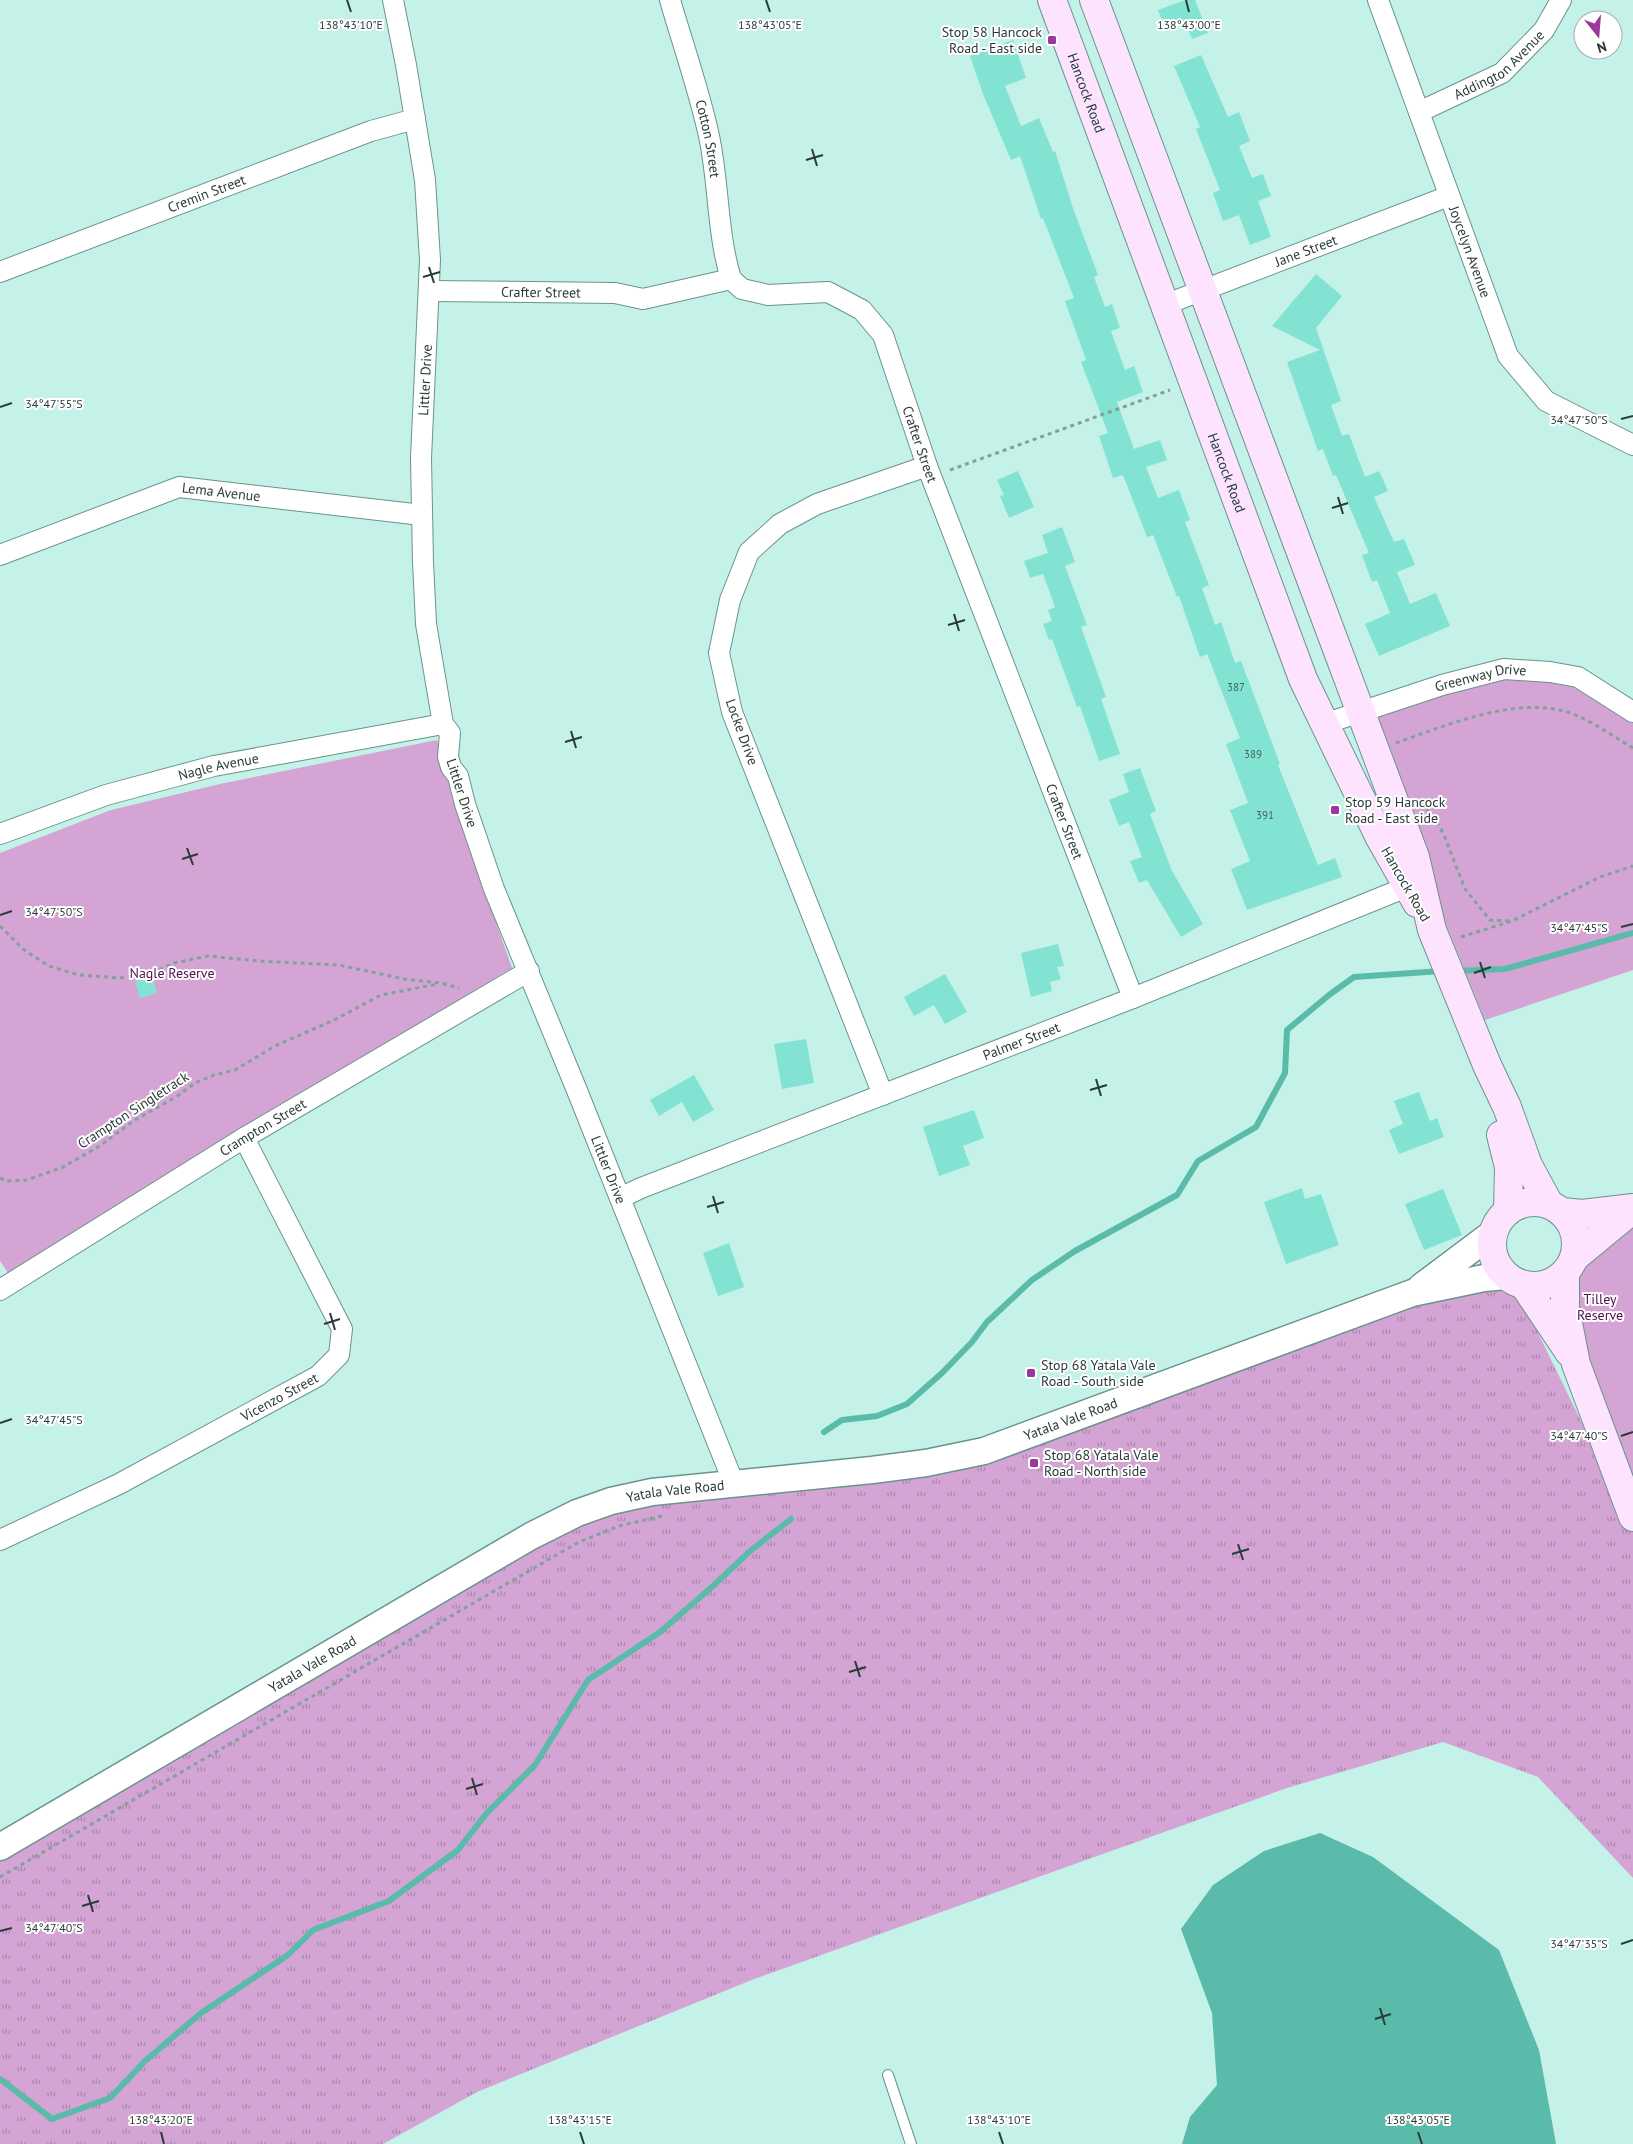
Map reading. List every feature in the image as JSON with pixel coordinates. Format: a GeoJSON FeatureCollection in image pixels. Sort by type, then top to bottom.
{"type":"FeatureCollection","features":[{"type":"Feature","properties":{"kind":"main road","name":"Hancock Road"},"geometry":{"type":"LineString","coordinates":[[1052,0],[1303,679],[1379,836],[1414,884],[1487,1065],[1507,1107],[1528,1165],[1556,1208]]}},
{"type":"Feature","properties":{"kind":"main road","name":"Hancock Road"},"geometry":{"type":"LineString","coordinates":[[1094,0],[1415,857],[1414,884]]}},
{"type":"Feature","properties":{"kind":"main road","name":"Hancock Road"},"geometry":{"type":"LineString","coordinates":[[1487,1065],[1488,1094],[1510,1167],[1501,1222]]}},
{"type":"Feature","properties":{"kind":"main road"},"geometry":{"type":"LineString","coordinates":[[1576,1364],[1515,1280],[1498,1265],[1493,1253],[1501,1222],[1514,1207],[1528,1202],[1582,1214],[1633,1208]]}},
{"type":"Feature","properties":{"kind":"main road"},"geometry":{"type":"LineString","coordinates":[[1556,1208],[1571,1222],[1576,1236],[1570,1265],[1565,1308],[1576,1364],[1633,1517]]}},
{"type":"Feature","properties":{"kind":"main road"},"geometry":{"type":"LineString","coordinates":[[1515,1280],[1544,1285],[1555,1281],[1633,1208]]}},
{"type":"Feature","properties":{"kind":"street","name":"Littler Drive"},"geometry":{"type":"LineString","coordinates":[[393,0],[425,180],[430,260],[421,458],[426,624],[443,724],[450,733],[448,758],[451,767],[458,776],[465,804],[494,889],[529,971],[734,1484]]}},
{"type":"Feature","properties":{"kind":"street","name":"Cotton Street"},"geometry":{"type":"LineString","coordinates":[[670,0],[709,135],[719,194],[723,253],[731,279]]}},
{"type":"Feature","properties":{"kind":"street","name":"Joycelyn Avenue"},"geometry":{"type":"LineString","coordinates":[[1378,0],[1508,356],[1546,402],[1633,445]]}},
{"type":"Feature","properties":{"kind":"street","name":"Addington Avenue"},"geometry":{"type":"LineString","coordinates":[[1419,112],[1502,73],[1544,30],[1561,0]]}},
{"type":"Feature","properties":{"kind":"street","name":"Cremin Street"},"geometry":{"type":"LineString","coordinates":[[0,272],[371,131],[415,119]]}},
{"type":"Feature","properties":{"kind":"street","name":"Jane Street"},"geometry":{"type":"LineString","coordinates":[[1164,305],[1449,196]]}},
{"type":"Feature","properties":{"kind":"street","name":"Crafter Street"},"geometry":{"type":"LineString","coordinates":[[428,291],[615,293],[643,299],[731,279],[742,289],[768,295],[828,292],[862,310],[883,335],[930,471],[1133,998]]}},
{"type":"Feature","properties":{"kind":"street","name":"Locke Drive"},"geometry":{"type":"LineString","coordinates":[[883,1095],[732,712],[719,653],[730,600],[749,552],[780,524],[817,504],[930,471]]}},
{"type":"Feature","properties":{"kind":"street","name":"Lema Avenue"},"geometry":{"type":"LineString","coordinates":[[0,555],[179,487],[422,515]]}},
{"type":"Feature","properties":{"kind":"street","name":"Greenway Drive"},"geometry":{"type":"LineString","coordinates":[[1324,724],[1442,685],[1504,669],[1550,672],[1578,677],[1633,712]]}},
{"type":"Feature","properties":{"kind":"street","name":"Nagle Avenue"},"geometry":{"type":"LineString","coordinates":[[0,834],[106,795],[214,766],[443,724]]}},
{"type":"Feature","properties":{"kind":"street","name":"Palmer Street"},"geometry":{"type":"LineString","coordinates":[[620,1198],[641,1188],[1133,998],[1414,884]]}},
{"type":"Feature","properties":{"kind":"street","name":"Crampton Street"},"geometry":{"type":"LineString","coordinates":[[0,1290],[244,1138],[529,971]]}},
{"type":"Feature","properties":{"kind":"street","name":"Vicenzo Street"},"geometry":{"type":"LineString","coordinates":[[0,1540],[119,1484],[310,1381],[318,1376],[339,1355],[342,1329],[244,1138]]}},
{"type":"Feature","properties":{"kind":"street","name":"Yatala Vale Road"},"geometry":{"type":"LineString","coordinates":[[1412,1293],[1501,1222]]}},
{"type":"Feature","properties":{"kind":"street","name":"Yatala Vale Road"},"geometry":{"type":"LineString","coordinates":[[0,1847],[523,1541],[577,1513],[611,1500],[652,1492],[926,1464],[984,1451],[1412,1293],[1464,1282],[1515,1280]]}},
{"type":"Feature","properties":{"kind":"lane"},"geometry":{"type":"LineString","coordinates":[[888,2075],[911,2144]]}},
{"type":"Feature","properties":{"kind":"path"},"geometry":{"type":"LineString","coordinates":[[930,471],[1178,387]]}},
{"type":"Feature","properties":{"kind":"path"},"geometry":{"type":"LineString","coordinates":[[1375,751],[1433,730],[1498,711],[1533,707],[1560,710],[1587,721],[1633,748]]}},
{"type":"Feature","properties":{"kind":"path"},"geometry":{"type":"LineString","coordinates":[[1396,808],[1414,803],[1422,804],[1435,818],[1444,835],[1465,889],[1476,904],[1490,920],[1512,921]]}},
{"type":"Feature","properties":{"kind":"path"},"geometry":{"type":"LineString","coordinates":[[1438,944],[1512,921],[1592,881],[1633,866]]}},
{"type":"Feature","properties":{"kind":"path"},"geometry":{"type":"LineString","coordinates":[[0,926],[24,950],[50,966],[79,975],[120,978],[156,971],[174,963],[208,956],[259,962],[339,965],[404,979],[441,983],[464,989],[478,1001]]}},
{"type":"Feature","properties":{"kind":"path","name":"Crampton Singletrack"},"geometry":{"type":"LineString","coordinates":[[0,1178],[7,1181],[27,1180],[63,1167],[98,1147],[135,1120],[176,1097],[195,1083],[214,1075],[236,1070],[275,1046],[334,1020],[382,995],[441,983]]}},
{"type":"Feature","properties":{"kind":"path"},"geometry":{"type":"LineString","coordinates":[[0,1878],[579,1542],[619,1526],[666,1516]]}},
{"type":"Feature","properties":{"kind":"green space"},"geometry":{"type":"Polygon","coordinates":[[[1550,672],[1633,712],[1633,970],[1485,1020],[1360,712],[1442,685],[1550,672]]]}},
{"type":"Feature","properties":{"kind":"green space","name":"Nagle Reserve"},"geometry":{"type":"Polygon","coordinates":[[[437,740],[454,804],[512,968],[8,1273],[0,1261],[0,853],[111,810],[220,784],[437,740]]]}},
{"type":"Feature","properties":{"kind":"green space","name":"Tilley Reserve"},"geometry":{"type":"Polygon","coordinates":[[[1633,1209],[1633,1516],[1576,1364],[1565,1273],[1633,1209]]]}},
{"type":"Feature","properties":{"kind":"green space"},"geometry":{"type":"Polygon","coordinates":[[[1435,1278],[1512,1280],[1633,1527],[1633,1878],[1538,1777],[1443,1742],[1287,1788],[754,1979],[477,2092],[383,2144],[0,2144],[0,1845],[611,1501],[926,1463],[1435,1278]]]}},
{"type":"Feature","properties":{"kind":"shaded area"},"geometry":{"type":"Polygon","coordinates":[[[1320,1833],[1373,1857],[1499,1950],[1539,2050],[1556,2144],[1182,2144],[1190,2117],[1217,2085],[1212,2013],[1181,1929],[1213,1885],[1264,1851],[1320,1833]]]}},
{"type":"Feature","properties":{"kind":"building"},"geometry":{"type":"Polygon","coordinates":[[[1185,0],[1195,0],[1208,33],[1192,39],[1185,21],[1165,29],[1158,10],[1185,0]]]}},
{"type":"Feature","properties":{"kind":"building"},"geometry":{"type":"Polygon","coordinates":[[[1013,40],[1026,78],[1005,86],[1021,126],[1039,118],[1053,152],[1055,151],[1073,208],[1098,275],[1094,277],[1105,307],[1112,304],[1120,328],[1111,331],[1125,370],[1134,366],[1143,392],[1117,402],[1134,449],[1160,440],[1167,460],[1146,467],[1158,498],[1179,490],[1190,520],[1185,522],[1209,585],[1202,588],[1215,625],[1221,622],[1235,663],[1241,661],[1280,764],[1278,765],[1318,865],[1335,858],[1342,877],[1247,910],[1231,869],[1250,861],[1230,810],[1248,803],[1226,744],[1240,738],[1207,654],[1200,657],[1179,596],[1177,597],[1153,535],[1147,537],[1123,475],[1113,478],[1099,436],[1108,433],[1081,362],[1086,360],[1065,301],[1074,298],[1043,218],[1041,219],[1020,156],[1011,160],[983,94],[970,56],[1013,40]]]}},
{"type":"Feature","properties":{"kind":"building"},"geometry":{"type":"Polygon","coordinates":[[[1201,55],[1228,117],[1239,112],[1250,141],[1239,146],[1252,178],[1263,174],[1271,196],[1258,201],[1271,237],[1250,245],[1239,215],[1223,221],[1213,193],[1220,190],[1196,129],[1200,127],[1174,66],[1201,55]]]}},
{"type":"Feature","properties":{"kind":"building"},"geometry":{"type":"Polygon","coordinates":[[[1316,274],[1342,296],[1316,328],[1341,401],[1331,405],[1342,436],[1349,434],[1365,477],[1379,471],[1388,491],[1374,497],[1394,542],[1404,539],[1415,565],[1397,572],[1410,604],[1436,593],[1450,626],[1379,656],[1365,624],[1390,613],[1377,580],[1372,582],[1362,555],[1369,553],[1336,475],[1333,476],[1323,449],[1318,451],[1287,362],[1320,350],[1272,326],[1316,274]]]}},
{"type":"Feature","properties":{"kind":"building"},"geometry":{"type":"Polygon","coordinates":[[[1018,471],[1034,507],[1009,518],[1000,496],[1004,495],[997,480],[1018,471]]]}},
{"type":"Feature","properties":{"kind":"building"},"geometry":{"type":"Polygon","coordinates":[[[1062,527],[1075,562],[1065,566],[1087,625],[1081,627],[1106,697],[1101,699],[1120,754],[1099,761],[1080,706],[1077,707],[1052,639],[1049,640],[1043,624],[1052,621],[1048,610],[1055,607],[1043,574],[1030,578],[1024,561],[1048,553],[1042,535],[1062,527]]]}},
{"type":"Feature","properties":{"kind":"building"},"geometry":{"type":"Polygon","coordinates":[[[1140,768],[1156,811],[1150,814],[1172,871],[1203,924],[1181,937],[1147,880],[1139,883],[1130,861],[1142,857],[1129,822],[1119,826],[1109,800],[1129,792],[1123,774],[1140,768]]]}},
{"type":"Feature","properties":{"kind":"building"},"geometry":{"type":"Polygon","coordinates":[[[1058,944],[1064,966],[1057,967],[1061,979],[1050,982],[1052,991],[1031,997],[1021,953],[1058,944]]]}},
{"type":"Feature","properties":{"kind":"building"},"geometry":{"type":"Polygon","coordinates":[[[945,974],[967,1012],[945,1024],[934,1005],[914,1016],[904,997],[945,974]]]}},
{"type":"Feature","properties":{"kind":"building"},"geometry":{"type":"Polygon","coordinates":[[[152,976],[157,993],[140,998],[135,981],[152,976]]]}},
{"type":"Feature","properties":{"kind":"building"},"geometry":{"type":"Polygon","coordinates":[[[806,1039],[814,1083],[782,1089],[774,1044],[806,1039]]]}},
{"type":"Feature","properties":{"kind":"building"},"geometry":{"type":"Polygon","coordinates":[[[694,1075],[714,1110],[693,1122],[682,1102],[659,1116],[650,1100],[694,1075]]]}},
{"type":"Feature","properties":{"kind":"building"},"geometry":{"type":"Polygon","coordinates":[[[1419,1092],[1430,1121],[1437,1118],[1444,1137],[1399,1154],[1389,1130],[1403,1124],[1394,1101],[1419,1092]]]}},
{"type":"Feature","properties":{"kind":"building"},"geometry":{"type":"Polygon","coordinates":[[[974,1110],[984,1138],[963,1146],[970,1165],[939,1176],[923,1127],[974,1110]]]}},
{"type":"Feature","properties":{"kind":"building"},"geometry":{"type":"Polygon","coordinates":[[[1302,1188],[1305,1199],[1321,1194],[1339,1245],[1286,1264],[1264,1202],[1302,1188]]]}},
{"type":"Feature","properties":{"kind":"building"},"geometry":{"type":"Polygon","coordinates":[[[1443,1189],[1462,1235],[1424,1250],[1405,1204],[1443,1189]]]}},
{"type":"Feature","properties":{"kind":"building"},"geometry":{"type":"Polygon","coordinates":[[[729,1243],[744,1287],[718,1296],[703,1253],[729,1243]]]}},
{"type":"Feature","properties":{"kind":"waterway"},"geometry":{"type":"LineString","coordinates":[[1456,971],[1505,969],[1633,933]]}},
{"type":"Feature","properties":{"kind":"waterway"},"geometry":{"type":"LineString","coordinates":[[824,1432],[842,1420],[877,1416],[907,1404],[942,1373],[972,1342],[987,1322],[1032,1280],[1075,1251],[1177,1195],[1198,1161],[1256,1127],[1285,1073],[1287,1030],[1329,995],[1354,977],[1441,971]]}},
{"type":"Feature","properties":{"kind":"waterway"},"geometry":{"type":"LineString","coordinates":[[0,2079],[52,2119],[110,2098],[145,2061],[201,2013],[288,1955],[313,1930],[389,1901],[458,1850],[486,1814],[535,1765],[588,1680],[660,1632],[749,1552],[791,1519]]}},
{"type":"Feature","properties":{"kind":"place","name":"Stop 58 Hancock Road - East side"},"geometry":{"type":"Point","coordinates":[1052,40]}},
{"type":"Feature","properties":{"kind":"place","name":"Stop 59 Hancock Road - East side"},"geometry":{"type":"Point","coordinates":[1335,810]}},
{"type":"Feature","properties":{"kind":"place","name":"Stop 68 Yatala Vale Road - South side"},"geometry":{"type":"Point","coordinates":[1031,1373]}},
{"type":"Feature","properties":{"kind":"place","name":"Stop 68 Yatala Vale Road - North side"},"geometry":{"type":"Point","coordinates":[1034,1463]}}]}
